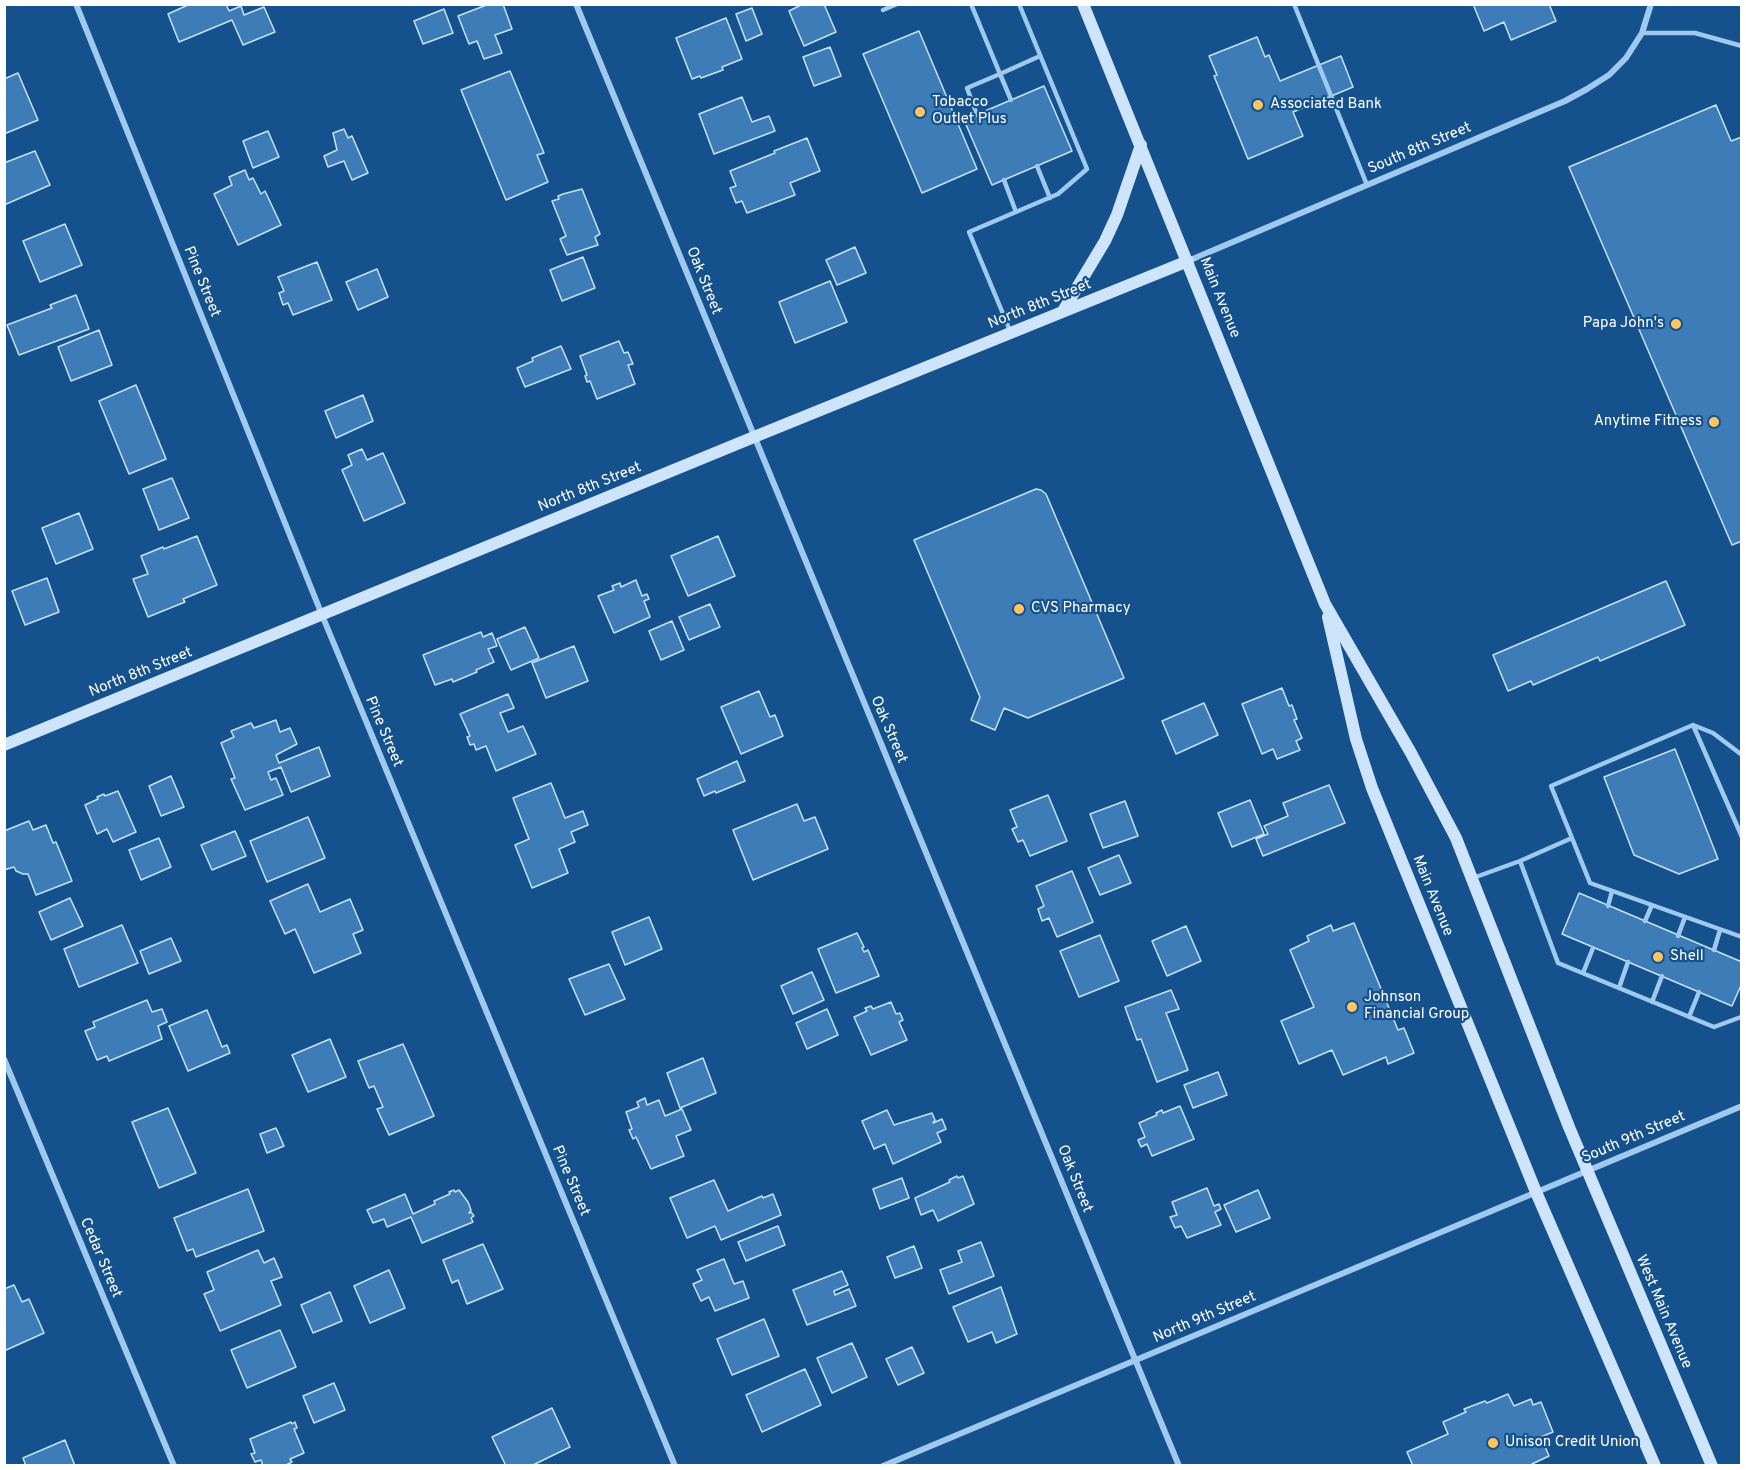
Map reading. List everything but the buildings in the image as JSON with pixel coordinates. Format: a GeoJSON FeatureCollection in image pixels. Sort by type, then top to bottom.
{"type":"FeatureCollection","features":[{"type":"Feature","properties":{"kind":"main road","name":"Main Avenue"},"geometry":{"type":"LineString","coordinates":[[1083,4],[1325,604],[1416,761],[1456,838],[1587,1171]]}},
{"type":"Feature","properties":{"kind":"main road"},"geometry":{"type":"LineString","coordinates":[[1063,312],[1105,241],[1117,215],[1141,145]]}},
{"type":"Feature","properties":{"kind":"main road","name":"North 8th Street"},"geometry":{"type":"LineString","coordinates":[[4,746],[1188,261]]}},
{"type":"Feature","properties":{"kind":"main road","name":"Main Avenue"},"geometry":{"type":"LineString","coordinates":[[1325,604],[1356,739],[1372,788],[1536,1192]]}},
{"type":"Feature","properties":{"kind":"main road","name":"West Main Avenue"},"geometry":{"type":"LineString","coordinates":[[1587,1171],[1712,1466]]}},
{"type":"Feature","properties":{"kind":"main road"},"geometry":{"type":"LineString","coordinates":[[1536,1192],[1655,1466]]}},
{"type":"Feature","properties":{"kind":"street","name":"Pine Street"},"geometry":{"type":"LineString","coordinates":[[76,4],[322,615],[675,1466]]}},
{"type":"Feature","properties":{"kind":"street","name":"Oak Street"},"geometry":{"type":"LineString","coordinates":[[576,4],[1179,1466]]}},
{"type":"Feature","properties":{"kind":"street","name":"South 8th Street"},"geometry":{"type":"LineString","coordinates":[[1188,261],[1587,89],[1609,75],[1626,58],[1642,33],[1651,4]]}},
{"type":"Feature","properties":{"kind":"street","name":"Cedar Street"},"geometry":{"type":"LineString","coordinates":[[4,1059],[174,1466]]}},
{"type":"Feature","properties":{"kind":"street","name":"South 9th Street"},"geometry":{"type":"LineString","coordinates":[[1536,1192],[1742,1106]]}},
{"type":"Feature","properties":{"kind":"street","name":"North 9th Street"},"geometry":{"type":"LineString","coordinates":[[883,1466],[1536,1192]]}},
{"type":"Feature","properties":{"kind":"lane"},"geometry":{"type":"LineString","coordinates":[[883,10],[897,4]]}},
{"type":"Feature","properties":{"kind":"lane"},"geometry":{"type":"LineString","coordinates":[[971,4],[1011,100]]}},
{"type":"Feature","properties":{"kind":"lane"},"geometry":{"type":"LineString","coordinates":[[1011,333],[969,232],[1058,194],[1087,169],[1019,4]]}},
{"type":"Feature","properties":{"kind":"lane"},"geometry":{"type":"LineString","coordinates":[[1294,4],[1367,185]]}},
{"type":"Feature","properties":{"kind":"lane"},"geometry":{"type":"LineString","coordinates":[[1642,33],[1695,33],[1742,46]]}},
{"type":"Feature","properties":{"kind":"lane"},"geometry":{"type":"LineString","coordinates":[[977,115],[967,88],[1040,56]]}},
{"type":"Feature","properties":{"kind":"lane"},"geometry":{"type":"LineString","coordinates":[[1037,166],[1050,198]]}},
{"type":"Feature","properties":{"kind":"lane"},"geometry":{"type":"LineString","coordinates":[[1004,180],[1016,212]]}},
{"type":"Feature","properties":{"kind":"lane"},"geometry":{"type":"LineString","coordinates":[[1693,725],[1742,837]]}},
{"type":"Feature","properties":{"kind":"lane"},"geometry":{"type":"LineString","coordinates":[[1742,755],[1713,733],[1693,725],[1551,786],[1590,883],[1742,937]]}},
{"type":"Feature","properties":{"kind":"lane"},"geometry":{"type":"LineString","coordinates":[[1472,878],[1520,861],[1572,838]]}},
{"type":"Feature","properties":{"kind":"lane"},"geometry":{"type":"LineString","coordinates":[[1520,861],[1558,963],[1714,1027],[1741,1017]]}},
{"type":"Feature","properties":{"kind":"lane"},"geometry":{"type":"LineString","coordinates":[[1608,906],[1612,891]]}},
{"type":"Feature","properties":{"kind":"lane"},"geometry":{"type":"LineString","coordinates":[[1645,921],[1652,905]]}},
{"type":"Feature","properties":{"kind":"lane"},"geometry":{"type":"LineString","coordinates":[[1678,936],[1685,917]]}},
{"type":"Feature","properties":{"kind":"lane"},"geometry":{"type":"LineString","coordinates":[[1713,951],[1720,930]]}},
{"type":"Feature","properties":{"kind":"lane"},"geometry":{"type":"LineString","coordinates":[[1583,974],[1593,948]]}},
{"type":"Feature","properties":{"kind":"lane"},"geometry":{"type":"LineString","coordinates":[[1619,988],[1628,962]]}},
{"type":"Feature","properties":{"kind":"lane"},"geometry":{"type":"LineString","coordinates":[[1652,1002],[1662,976]]}},
{"type":"Feature","properties":{"kind":"lane"},"geometry":{"type":"LineString","coordinates":[[1689,1017],[1699,992]]}},
{"type":"Feature","properties":{"kind":"place","name":"Associated Bank"},"geometry":{"type":"Point","coordinates":[1258,105]}},
{"type":"Feature","properties":{"kind":"place","name":"Tobacco Outlet Plus"},"geometry":{"type":"Point","coordinates":[920,112]}},
{"type":"Feature","properties":{"kind":"place","name":"Papa John's"},"geometry":{"type":"Point","coordinates":[1676,324]}},
{"type":"Feature","properties":{"kind":"place","name":"Anytime Fitness"},"geometry":{"type":"Point","coordinates":[1714,422]}},
{"type":"Feature","properties":{"kind":"place","name":"CVS Pharmacy"},"geometry":{"type":"Point","coordinates":[1019,609]}},
{"type":"Feature","properties":{"kind":"place","name":"Shell"},"geometry":{"type":"Point","coordinates":[1658,957]}},
{"type":"Feature","properties":{"kind":"place","name":"Johnson Financial Group"},"geometry":{"type":"Point","coordinates":[1352,1007]}},
{"type":"Feature","properties":{"kind":"place","name":"Unison Credit Union"},"geometry":{"type":"Point","coordinates":[1493,1443]}}]}
